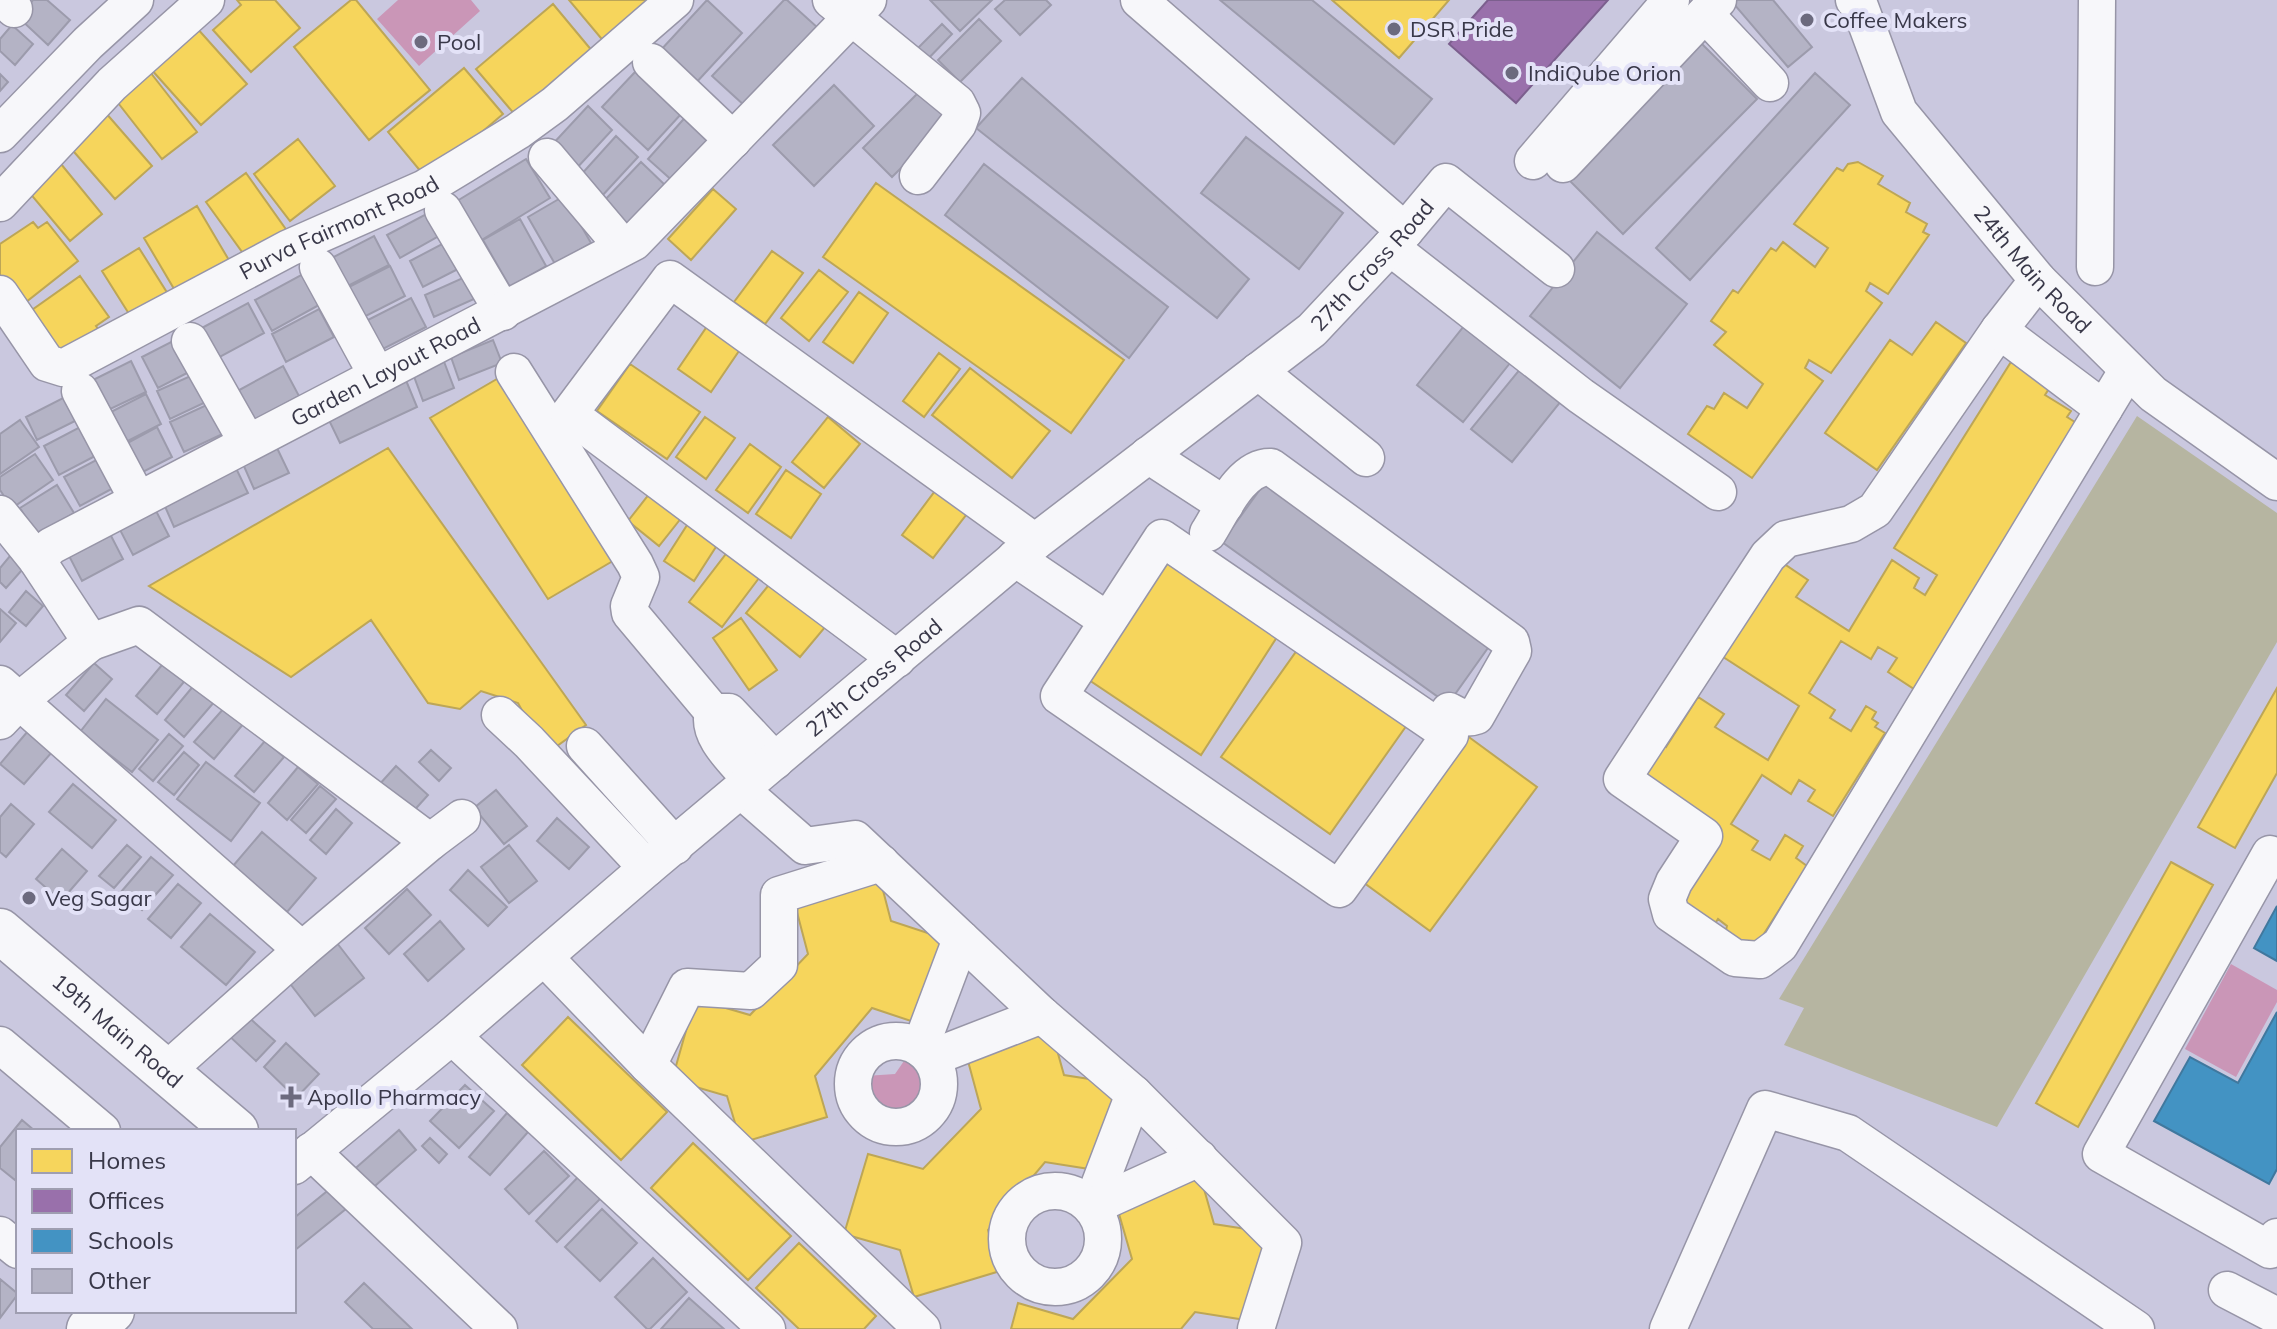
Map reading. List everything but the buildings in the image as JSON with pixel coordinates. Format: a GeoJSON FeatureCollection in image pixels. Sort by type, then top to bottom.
{"type":"FeatureCollection","features":[{"type":"Feature","properties":{"kind":"main road","name":"19th Main Road"},"geometry":{"type":"LineString","coordinates":[[0,931],[234,1129]]}},
{"type":"Feature","properties":{"kind":"street"},"geometry":{"type":"LineString","coordinates":[[0,134],[88,43],[135,0]]}},
{"type":"Feature","properties":{"kind":"street"},"geometry":{"type":"LineString","coordinates":[[0,203],[112,84],[206,0]]}},
{"type":"Feature","properties":{"kind":"street","name":"Purva Fairmont Road"},"geometry":{"type":"LineString","coordinates":[[0,294],[47,363],[63,368],[289,248],[425,188],[518,131],[555,104],[675,0]]}},
{"type":"Feature","properties":{"kind":"street"},"geometry":{"type":"LineString","coordinates":[[1139,0],[1398,239],[1581,396],[1718,492]]}},
{"type":"Feature","properties":{"kind":"street"},"geometry":{"type":"LineString","coordinates":[[1671,0],[1548,162],[1711,7],[1770,83]]}},
{"type":"Feature","properties":{"kind":"street"},"geometry":{"type":"LineString","coordinates":[[2095,267],[2097,0]]}},
{"type":"Feature","properties":{"kind":"street","name":"24th Main Road"},"geometry":{"type":"LineString","coordinates":[[1858,1],[1899,112],[2038,280],[2153,394],[2277,482]]}},
{"type":"Feature","properties":{"kind":"street"},"geometry":{"type":"LineString","coordinates":[[850,6],[957,103],[962,113],[958,124],[918,176]]}},
{"type":"Feature","properties":{"kind":"street","name":"Garden Layout Road"},"geometry":{"type":"LineString","coordinates":[[37,560],[51,546],[634,242],[733,140],[850,6]]}},
{"type":"Feature","properties":{"kind":"street"},"geometry":{"type":"LineString","coordinates":[[651,62],[733,140]]}},
{"type":"Feature","properties":{"kind":"street"},"geometry":{"type":"LineString","coordinates":[[547,157],[623,247]]}},
{"type":"Feature","properties":{"kind":"street","name":"27th Cross Road"},"geometry":{"type":"LineString","coordinates":[[303,1159],[1025,550],[1312,330],[1398,239],[1446,182],[1556,269]]}},
{"type":"Feature","properties":{"kind":"street"},"geometry":{"type":"LineString","coordinates":[[443,210],[503,312]]}},
{"type":"Feature","properties":{"kind":"street"},"geometry":{"type":"LineString","coordinates":[[318,267],[377,375]]}},
{"type":"Feature","properties":{"kind":"street"},"geometry":{"type":"LineString","coordinates":[[897,659],[569,414],[670,279],[1025,550],[1108,621]]}},
{"type":"Feature","properties":{"kind":"street"},"geometry":{"type":"LineString","coordinates":[[2038,280],[1999,330],[1875,510],[1851,524],[1786,539],[1768,556],[1622,779],[1704,836],[1674,882],[1667,899],[1671,914],[1735,958],[1760,960],[1780,945],[2127,371]]}},
{"type":"Feature","properties":{"kind":"street"},"geometry":{"type":"LineString","coordinates":[[1999,330],[2104,409]]}},
{"type":"Feature","properties":{"kind":"street"},"geometry":{"type":"LineString","coordinates":[[190,341],[247,442]]}},
{"type":"Feature","properties":{"kind":"street"},"geometry":{"type":"LineString","coordinates":[[1258,371],[1366,458]]}},
{"type":"Feature","properties":{"kind":"street"},"geometry":{"type":"LineString","coordinates":[[514,372],[635,564],[641,577],[629,606],[630,613],[713,712],[713,733],[756,777],[805,846],[855,839],[1042,1015],[1134,1094],[1283,1243],[1256,1329]]}},
{"type":"Feature","properties":{"kind":"street"},"geometry":{"type":"LineString","coordinates":[[80,391],[138,500]]}},
{"type":"Feature","properties":{"kind":"street"},"geometry":{"type":"LineString","coordinates":[[1148,455],[1216,519],[1253,472],[1271,467],[1511,642],[1513,651],[1476,716],[1469,719],[1449,711]]}},
{"type":"Feature","properties":{"kind":"street"},"geometry":{"type":"LineString","coordinates":[[0,514],[37,560],[91,642]]}},
{"type":"Feature","properties":{"kind":"street"},"geometry":{"type":"LineString","coordinates":[[1162,538],[1450,735],[1339,889],[1059,696],[1108,621],[1162,538]]}},
{"type":"Feature","properties":{"kind":"street"},"geometry":{"type":"LineString","coordinates":[[302,950],[7,702],[91,642],[139,625],[430,842]]}},
{"type":"Feature","properties":{"kind":"street"},"geometry":{"type":"LineString","coordinates":[[500,715],[647,868]]}},
{"type":"Feature","properties":{"kind":"street"},"geometry":{"type":"LineString","coordinates":[[585,746],[675,846]]}},
{"type":"Feature","properties":{"kind":"street"},"geometry":{"type":"LineString","coordinates":[[591,807],[619,784]]}},
{"type":"Feature","properties":{"kind":"street"},"geometry":{"type":"LineString","coordinates":[[166,1071],[302,950],[462,818]]}},
{"type":"Feature","properties":{"kind":"street"},"geometry":{"type":"LineString","coordinates":[[2270,854],[2101,1154],[2270,1250],[2277,1237]]}},
{"type":"Feature","properties":{"kind":"street"},"geometry":{"type":"LineString","coordinates":[[648,1065],[687,987],[751,991],[779,965],[779,895],[881,863]]}},
{"type":"Feature","properties":{"kind":"street"},"geometry":{"type":"LineString","coordinates":[[961,939],[926,1053],[1042,1015]]}},
{"type":"Feature","properties":{"kind":"street"},"geometry":{"type":"LineString","coordinates":[[544,957],[648,1065],[922,1329]]}},
{"type":"Feature","properties":{"kind":"street"},"geometry":{"type":"LineString","coordinates":[[452,1036],[767,1329]]}},
{"type":"Feature","properties":{"kind":"street"},"geometry":{"type":"LineString","coordinates":[[0,1045],[100,1129]]}},
{"type":"Feature","properties":{"kind":"street"},"geometry":{"type":"LineString","coordinates":[[1134,1094],[1091,1207],[1199,1158]]}},
{"type":"Feature","properties":{"kind":"street"},"geometry":{"type":"LineString","coordinates":[[1668,1329],[1765,1109],[1848,1133],[2136,1329]]}},
{"type":"Feature","properties":{"kind":"street"},"geometry":{"type":"LineString","coordinates":[[303,1159],[499,1329]]}},
{"type":"Feature","properties":{"kind":"street"},"geometry":{"type":"LineString","coordinates":[[0,1235],[16,1248]]}},
{"type":"Feature","properties":{"kind":"street"},"geometry":{"type":"LineString","coordinates":[[2227,1290],[2277,1316]]}},
{"type":"Feature","properties":{"kind":"green space"},"geometry":{"type":"Polygon","coordinates":[[[2137,416],[2277,513],[2277,642],[1997,1127],[1784,1045],[1804,1008],[1779,999],[2137,416]]]}},
{"type":"Feature","properties":{"kind":"shaded area","name":"Pool"},"geometry":{"type":"Polygon","coordinates":[[[398,0],[471,0],[480,11],[419,66],[377,19],[398,0]]]}},
{"type":"Feature","properties":{"kind":"shaded area"},"geometry":{"type":"Polygon","coordinates":[[[2231,964],[2277,990],[2277,1002],[2236,1077],[2185,1049],[2231,964]]]}},
{"type":"Feature","properties":{"kind":"shaded area"},"geometry":{"type":"Polygon","coordinates":[[[913,1055],[924,1072],[922,1080],[936,1092],[935,1098],[924,1113],[901,1127],[881,1108],[865,1103],[860,1090],[865,1076],[895,1074],[904,1061],[913,1055]]]}},
{"type":"Feature","properties":{"kind":"place","name":"Coffee Makers"},"geometry":{"type":"Point","coordinates":[1807,20]}},
{"type":"Feature","properties":{"kind":"place","name":"DSR Pride"},"geometry":{"type":"Point","coordinates":[1394,29]}},
{"type":"Feature","properties":{"kind":"place","name":"Pool"},"geometry":{"type":"Point","coordinates":[421,42]}},
{"type":"Feature","properties":{"kind":"place","name":"IndiQube Orion"},"geometry":{"type":"Point","coordinates":[1512,73]}},
{"type":"Feature","properties":{"kind":"place","name":"Veg Sagar"},"geometry":{"type":"Point","coordinates":[29,898]}},
{"type":"Feature","properties":{"kind":"place","name":"Apollo Pharmacy"},"geometry":{"type":"Point","coordinates":[291,1097]}}]}
